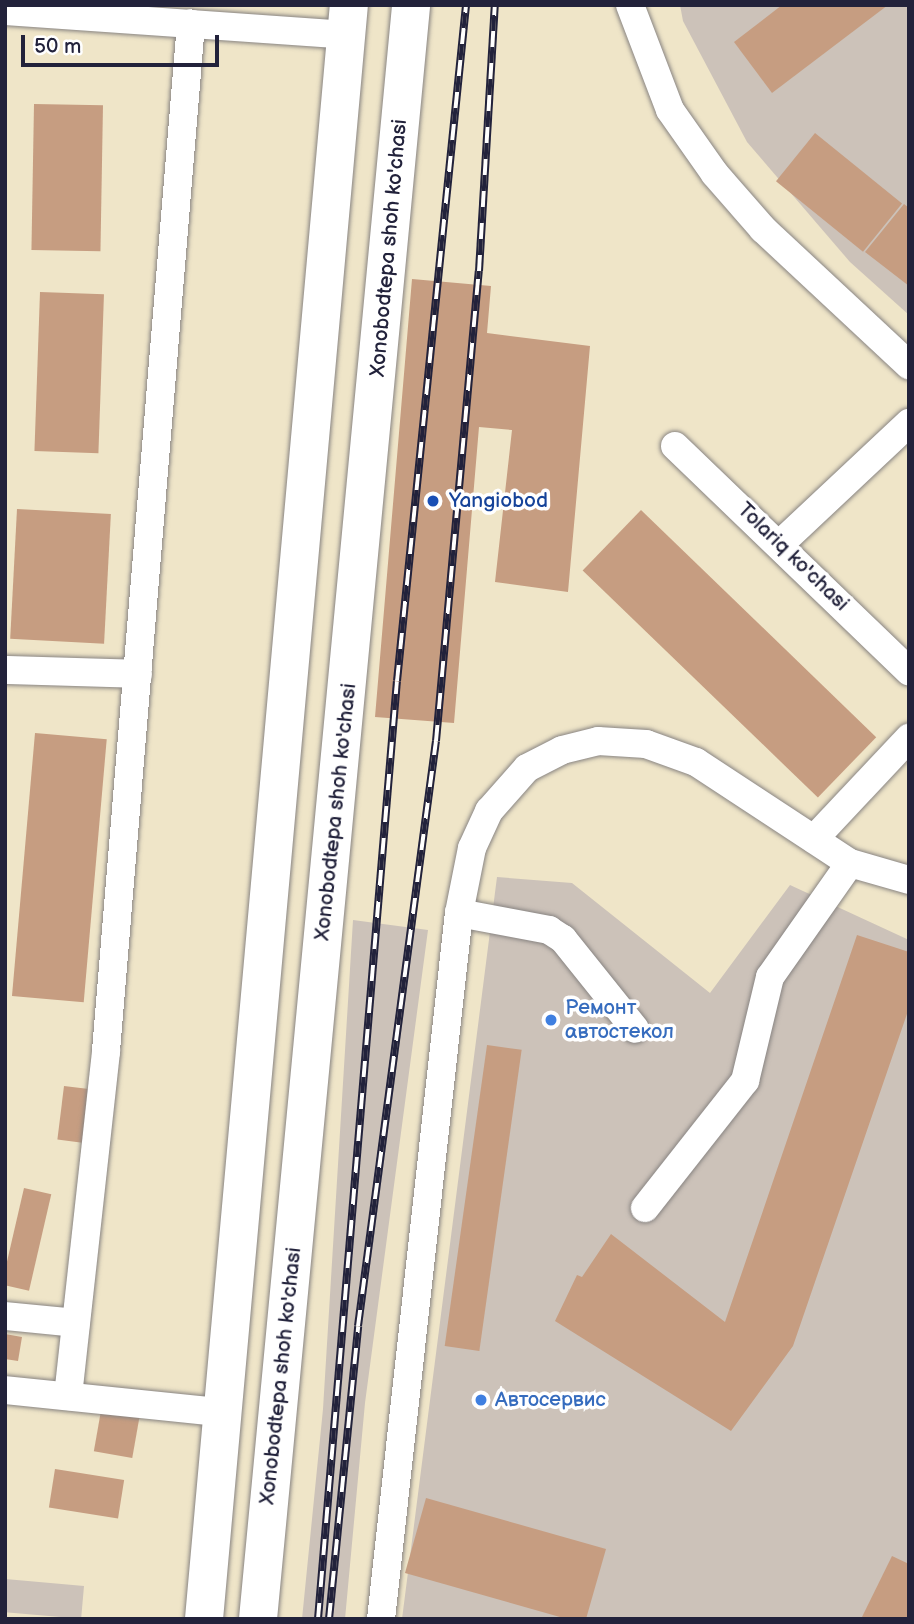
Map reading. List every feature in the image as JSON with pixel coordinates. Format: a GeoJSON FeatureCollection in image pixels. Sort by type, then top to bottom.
{"type":"FeatureCollection","features":[{"type":"Feature","properties":{"kind":"highway","name":"Xonobodtepa shoh ko'chasi"},"geometry":{"type":"LineString","coordinates":[[258,1619],[411,5]]}},
{"type":"Feature","properties":{"kind":"highway"},"geometry":{"type":"LineString","coordinates":[[204,1619],[219,1412],[348,20]]}},
{"type":"Feature","properties":{"kind":"street"},"geometry":{"type":"LineString","coordinates":[[630,5],[670,110],[715,173],[763,229],[909,365]]}},
{"type":"Feature","properties":{"kind":"street"},"geometry":{"type":"LineString","coordinates":[[5,11],[191,24],[348,20]]}},
{"type":"Feature","properties":{"kind":"street"},"geometry":{"type":"LineString","coordinates":[[68,1396],[106,1051],[191,24]]}},
{"type":"Feature","properties":{"kind":"street"},"geometry":{"type":"LineString","coordinates":[[780,544],[909,423]]}},
{"type":"Feature","properties":{"kind":"street","name":"Tolariq ko'chasi"},"geometry":{"type":"LineString","coordinates":[[675,446],[780,544],[909,671]]}},
{"type":"Feature","properties":{"kind":"street"},"geometry":{"type":"LineString","coordinates":[[5,670],[138,674]]}},
{"type":"Feature","properties":{"kind":"street"},"geometry":{"type":"LineString","coordinates":[[814,839],[909,738]]}},
{"type":"Feature","properties":{"kind":"street"},"geometry":{"type":"LineString","coordinates":[[381,1619],[459,913],[479,828],[500,796],[527,768],[582,744],[630,742],[680,754],[850,863],[909,880]]}},
{"type":"Feature","properties":{"kind":"street"},"geometry":{"type":"LineString","coordinates":[[645,1208],[745,1082],[770,977],[850,863]]}},
{"type":"Feature","properties":{"kind":"street"},"geometry":{"type":"LineString","coordinates":[[459,913],[549,930],[563,939],[635,1028]]}},
{"type":"Feature","properties":{"kind":"street"},"geometry":{"type":"LineString","coordinates":[[5,1316],[76,1323]]}},
{"type":"Feature","properties":{"kind":"street"},"geometry":{"type":"LineString","coordinates":[[5,1390],[219,1412]]}},
{"type":"Feature","properties":{"kind":"shaded area"},"geometry":{"type":"Polygon","coordinates":[[[680,5],[909,5],[909,315],[850,262],[747,142],[683,21],[680,5]]]}},
{"type":"Feature","properties":{"kind":"shaded area"},"geometry":{"type":"Polygon","coordinates":[[[497,877],[572,883],[710,993],[790,885],[909,940],[909,1619],[402,1619],[497,877]]]}},
{"type":"Feature","properties":{"kind":"shaded area"},"geometry":{"type":"Polygon","coordinates":[[[353,920],[428,930],[365,1403],[345,1619],[302,1619],[323,1409],[353,920]]]}},
{"type":"Feature","properties":{"kind":"shaded area"},"geometry":{"type":"Polygon","coordinates":[[[5,1579],[84,1586],[81,1619],[5,1612],[5,1579]]]}},
{"type":"Feature","properties":{"kind":"building"},"geometry":{"type":"Polygon","coordinates":[[[782,5],[888,5],[772,93],[734,42],[782,5]]]}},
{"type":"Feature","properties":{"kind":"building"},"geometry":{"type":"Polygon","coordinates":[[[34,104],[103,105],[100,251],[31,250],[34,104]]]}},
{"type":"Feature","properties":{"kind":"building"},"geometry":{"type":"Polygon","coordinates":[[[815,133],[902,203],[863,252],[776,181],[815,133]]]}},
{"type":"Feature","properties":{"kind":"building"},"geometry":{"type":"Polygon","coordinates":[[[904,204],[909,208],[909,286],[865,252],[904,204]]]}},
{"type":"Feature","properties":{"kind":"building"},"geometry":{"type":"Polygon","coordinates":[[[412,279],[491,286],[487,333],[590,346],[568,592],[495,582],[512,430],[479,427],[454,723],[375,717],[412,279]]]}},
{"type":"Feature","properties":{"kind":"building"},"geometry":{"type":"Polygon","coordinates":[[[40,292],[104,294],[98,453],[34,451],[40,292]]]}},
{"type":"Feature","properties":{"kind":"building"},"geometry":{"type":"Polygon","coordinates":[[[17,509],[111,514],[104,644],[10,639],[17,509]]]}},
{"type":"Feature","properties":{"kind":"building"},"geometry":{"type":"Polygon","coordinates":[[[641,510],[876,737],[818,798],[583,570],[641,510]]]}},
{"type":"Feature","properties":{"kind":"building"},"geometry":{"type":"Polygon","coordinates":[[[35,733],[107,739],[84,1002],[12,996],[35,733]]]}},
{"type":"Feature","properties":{"kind":"building"},"geometry":{"type":"Polygon","coordinates":[[[857,935],[909,952],[909,1008],[793,1346],[731,1431],[555,1321],[577,1275],[582,1277],[611,1234],[725,1322],[857,935]]]}},
{"type":"Feature","properties":{"kind":"building"},"geometry":{"type":"Polygon","coordinates":[[[487,1045],[522,1050],[479,1351],[445,1346],[487,1045]]]}},
{"type":"Feature","properties":{"kind":"building"},"geometry":{"type":"Polygon","coordinates":[[[64,1086],[89,1089],[82,1143],[57,1140],[64,1086]]]}},
{"type":"Feature","properties":{"kind":"building"},"geometry":{"type":"Polygon","coordinates":[[[24,1188],[51,1194],[29,1291],[5,1285],[5,1270],[24,1188]]]}},
{"type":"Feature","properties":{"kind":"building"},"geometry":{"type":"Polygon","coordinates":[[[5,1334],[22,1337],[18,1361],[5,1359],[5,1334]]]}},
{"type":"Feature","properties":{"kind":"building"},"geometry":{"type":"Polygon","coordinates":[[[102,1405],[140,1412],[132,1458],[94,1451],[102,1405]]]}},
{"type":"Feature","properties":{"kind":"building"},"geometry":{"type":"Polygon","coordinates":[[[55,1469],[124,1480],[118,1518],[49,1508],[55,1469]]]}},
{"type":"Feature","properties":{"kind":"building"},"geometry":{"type":"Polygon","coordinates":[[[426,1498],[606,1549],[586,1619],[567,1619],[405,1573],[426,1498]]]}},
{"type":"Feature","properties":{"kind":"building"},"geometry":{"type":"Polygon","coordinates":[[[892,1556],[909,1564],[909,1619],[861,1619],[892,1556]]]}},
{"type":"Feature","properties":{"kind":"railway"},"geometry":{"type":"LineString","coordinates":[[318,1619],[397,681],[466,5]]}},
{"type":"Feature","properties":{"kind":"railway"},"geometry":{"type":"LineString","coordinates":[[329,1619],[358,1326],[436,741],[479,271],[495,5]]}},
{"type":"Feature","properties":{"kind":"place","name":"Yangiobod"},"geometry":{"type":"Point","coordinates":[433,501]}},
{"type":"Feature","properties":{"kind":"place","name":"Ремонт автостекол"},"geometry":{"type":"Point","coordinates":[551,1020]}},
{"type":"Feature","properties":{"kind":"place","name":"Автосервис"},"geometry":{"type":"Point","coordinates":[481,1400]}}]}
